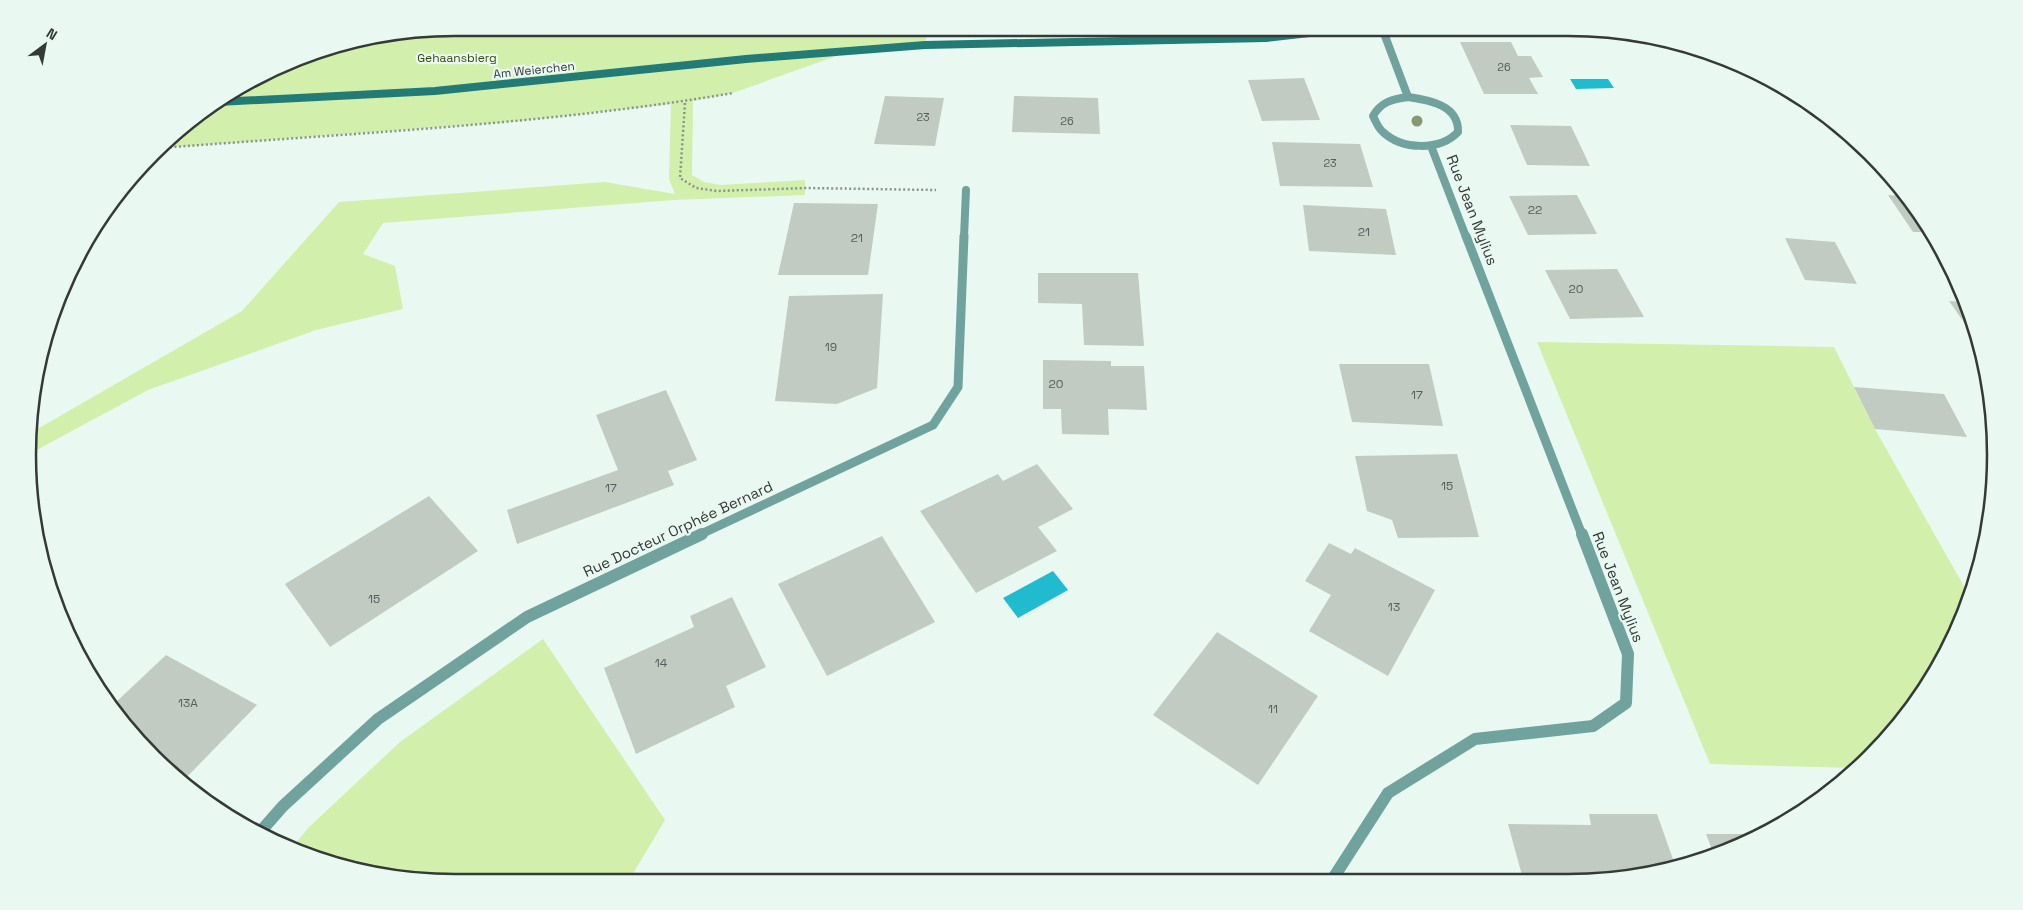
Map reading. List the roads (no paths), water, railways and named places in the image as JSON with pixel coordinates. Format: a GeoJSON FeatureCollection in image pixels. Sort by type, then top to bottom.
{"type":"FeatureCollection","features":[{"type":"Feature","properties":{"kind":"main road","name":"Am Weierchen"},"geometry":{"type":"LineString","coordinates":[[231,101],[435,91],[853,50],[925,46],[1266,38],[1283,36]]}},
{"type":"Feature","properties":{"kind":"street"},"geometry":{"type":"LineString","coordinates":[[1385,36],[1408,97]]}},
{"type":"Feature","properties":{"kind":"street","name":"Rue Jean Mylius"},"geometry":{"type":"LineString","coordinates":[[1408,97],[1429,100],[1447,108],[1457,120],[1458,132],[1448,141],[1430,146],[1410,144],[1391,138],[1378,127],[1374,116],[1378,106],[1391,99],[1408,97]]}},
{"type":"Feature","properties":{"kind":"street","name":"Rue Jean Mylius"},"geometry":{"type":"LineString","coordinates":[[1336,874],[1388,793],[1475,739],[1593,726],[1626,703],[1628,654],[1430,146]]}},
{"type":"Feature","properties":{"kind":"street","name":"Rue Docteur Orphée Bernard"},"geometry":{"type":"LineString","coordinates":[[264,828],[283,806],[378,719],[527,617],[933,424],[958,387],[966,190]]}},
{"type":"Feature","properties":{"kind":"water"},"geometry":{"type":"Polygon","coordinates":[[[1570,79],[1608,79],[1614,88],[1576,89],[1570,79]]]}},
{"type":"Feature","properties":{"kind":"water"},"geometry":{"type":"Polygon","coordinates":[[[1053,571],[1068,590],[1018,618],[1003,598],[1053,571]]]}},
{"type":"Feature","properties":{"kind":"park label","name":"Gehaansbierg"},"geometry":{"type":"Point","coordinates":[457,58]}}]}
